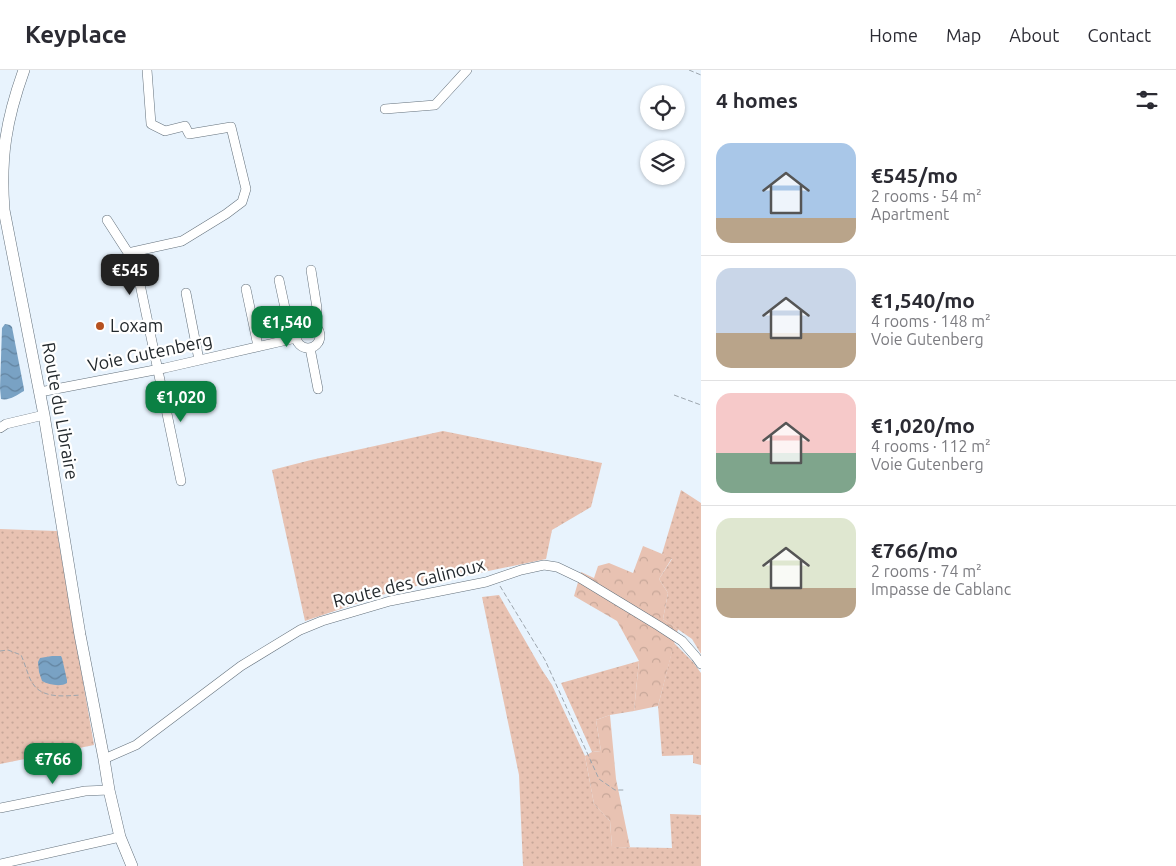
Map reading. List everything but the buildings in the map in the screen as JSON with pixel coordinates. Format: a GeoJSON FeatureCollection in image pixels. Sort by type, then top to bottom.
{"type":"FeatureCollection","features":[{"type":"Feature","properties":{"kind":"main road","name":"Route du Libraire"},"geometry":{"type":"LineString","coordinates":[[24,70],[10,115],[5,141],[3,196],[6,223],[40,392],[80,635],[109,790],[120,837],[132,866]]}},
{"type":"Feature","properties":{"kind":"street"},"geometry":{"type":"LineString","coordinates":[[128,254],[182,241],[242,202],[246,190],[231,126],[189,134],[185,126],[165,131],[151,124],[147,70]]}},
{"type":"Feature","properties":{"kind":"street"},"geometry":{"type":"LineString","coordinates":[[385,109],[435,105],[467,70]]}},
{"type":"Feature","properties":{"kind":"street"},"geometry":{"type":"LineString","coordinates":[[107,220],[136,266],[181,481]]}},
{"type":"Feature","properties":{"kind":"street"},"geometry":{"type":"LineString","coordinates":[[310,270],[317,308],[315,327]]}},
{"type":"Feature","properties":{"kind":"street"},"geometry":{"type":"LineString","coordinates":[[279,280],[288,322],[297,334],[299,344],[302,347],[310,348],[319,340],[318,330],[312,325],[304,325],[297,334]]}},
{"type":"Feature","properties":{"kind":"street"},"geometry":{"type":"LineString","coordinates":[[246,290],[258,346]]}},
{"type":"Feature","properties":{"kind":"street"},"geometry":{"type":"LineString","coordinates":[[186,293],[199,360]]}},
{"type":"Feature","properties":{"kind":"street","name":"Voie Gutenberg"},"geometry":{"type":"LineString","coordinates":[[40,392],[199,360],[258,346],[297,334]]}},
{"type":"Feature","properties":{"kind":"street"},"geometry":{"type":"LineString","coordinates":[[310,348],[318,389]]}},
{"type":"Feature","properties":{"kind":"street"},"geometry":{"type":"LineString","coordinates":[[0,428],[6,424],[44,415]]}},
{"type":"Feature","properties":{"kind":"street","name":"Route des Galinoux"},"geometry":{"type":"LineString","coordinates":[[104,759],[136,745],[241,666],[300,630],[390,601],[486,582],[521,570],[544,565],[557,567],[580,578],[682,641],[701,664]]}},
{"type":"Feature","properties":{"kind":"street"},"geometry":{"type":"LineString","coordinates":[[0,808],[85,791],[109,790]]}},
{"type":"Feature","properties":{"kind":"street"},"geometry":{"type":"LineString","coordinates":[[0,864],[120,837]]}},
{"type":"Feature","properties":{"kind":"path"},"geometry":{"type":"LineString","coordinates":[[689,70],[701,75]]}},
{"type":"Feature","properties":{"kind":"path"},"geometry":{"type":"LineString","coordinates":[[674,394],[701,405]]}},
{"type":"Feature","properties":{"kind":"path"},"geometry":{"type":"LineString","coordinates":[[496,579],[545,660],[599,779],[616,790],[624,790]]}},
{"type":"Feature","properties":{"kind":"path"},"geometry":{"type":"LineString","coordinates":[[0,651],[8,650],[21,655],[33,684],[43,693],[65,696],[91,695]]}},
{"type":"Feature","properties":{"kind":"green space"},"geometry":{"type":"Polygon","coordinates":[[[443,431],[602,463],[591,507],[552,530],[546,559],[397,590],[305,621],[272,470],[443,431]]]}},
{"type":"Feature","properties":{"kind":"green space"},"geometry":{"type":"Polygon","coordinates":[[[681,490],[701,503],[701,654],[692,639],[663,619],[668,593],[659,579],[672,559],[662,554],[681,490]]]}},
{"type":"Feature","properties":{"kind":"green space"},"geometry":{"type":"Polygon","coordinates":[[[0,529],[57,531],[94,745],[0,764],[0,529]]]}},
{"type":"Feature","properties":{"kind":"green space"},"geometry":{"type":"Polygon","coordinates":[[[643,546],[672,558],[659,579],[668,593],[663,619],[678,629],[658,706],[634,711],[639,661],[617,621],[574,596],[581,572],[594,578],[598,566],[609,563],[633,573],[643,546]]]}},
{"type":"Feature","properties":{"kind":"green space"},"geometry":{"type":"Polygon","coordinates":[[[499,595],[552,685],[585,756],[594,804],[610,821],[612,847],[672,848],[670,814],[701,815],[701,866],[523,866],[519,775],[482,597],[499,595]]]}},
{"type":"Feature","properties":{"kind":"green space"},"geometry":{"type":"Polygon","coordinates":[[[674,643],[701,673],[701,765],[693,763],[693,755],[662,756],[658,706],[674,643]]]}},
{"type":"Feature","properties":{"kind":"green space"},"geometry":{"type":"Polygon","coordinates":[[[639,661],[634,711],[610,715],[596,720],[601,751],[592,752],[561,683],[639,661]]]}},
{"type":"Feature","properties":{"kind":"green space"},"geometry":{"type":"Polygon","coordinates":[[[610,715],[616,779],[630,847],[612,847],[610,821],[594,804],[585,756],[592,752],[601,751],[596,720],[610,715]]]}},
{"type":"Feature","properties":{"kind":"water"},"geometry":{"type":"Polygon","coordinates":[[[5,324],[12,327],[24,391],[13,397],[1,399],[2,328],[5,324]]]}},
{"type":"Feature","properties":{"kind":"water"},"geometry":{"type":"Polygon","coordinates":[[[61,656],[67,683],[55,685],[42,681],[38,662],[40,658],[61,656]]]}},
{"type":"Feature","properties":{"kind":"place","name":"Loxam"},"geometry":{"type":"Point","coordinates":[100,326]}}]}
